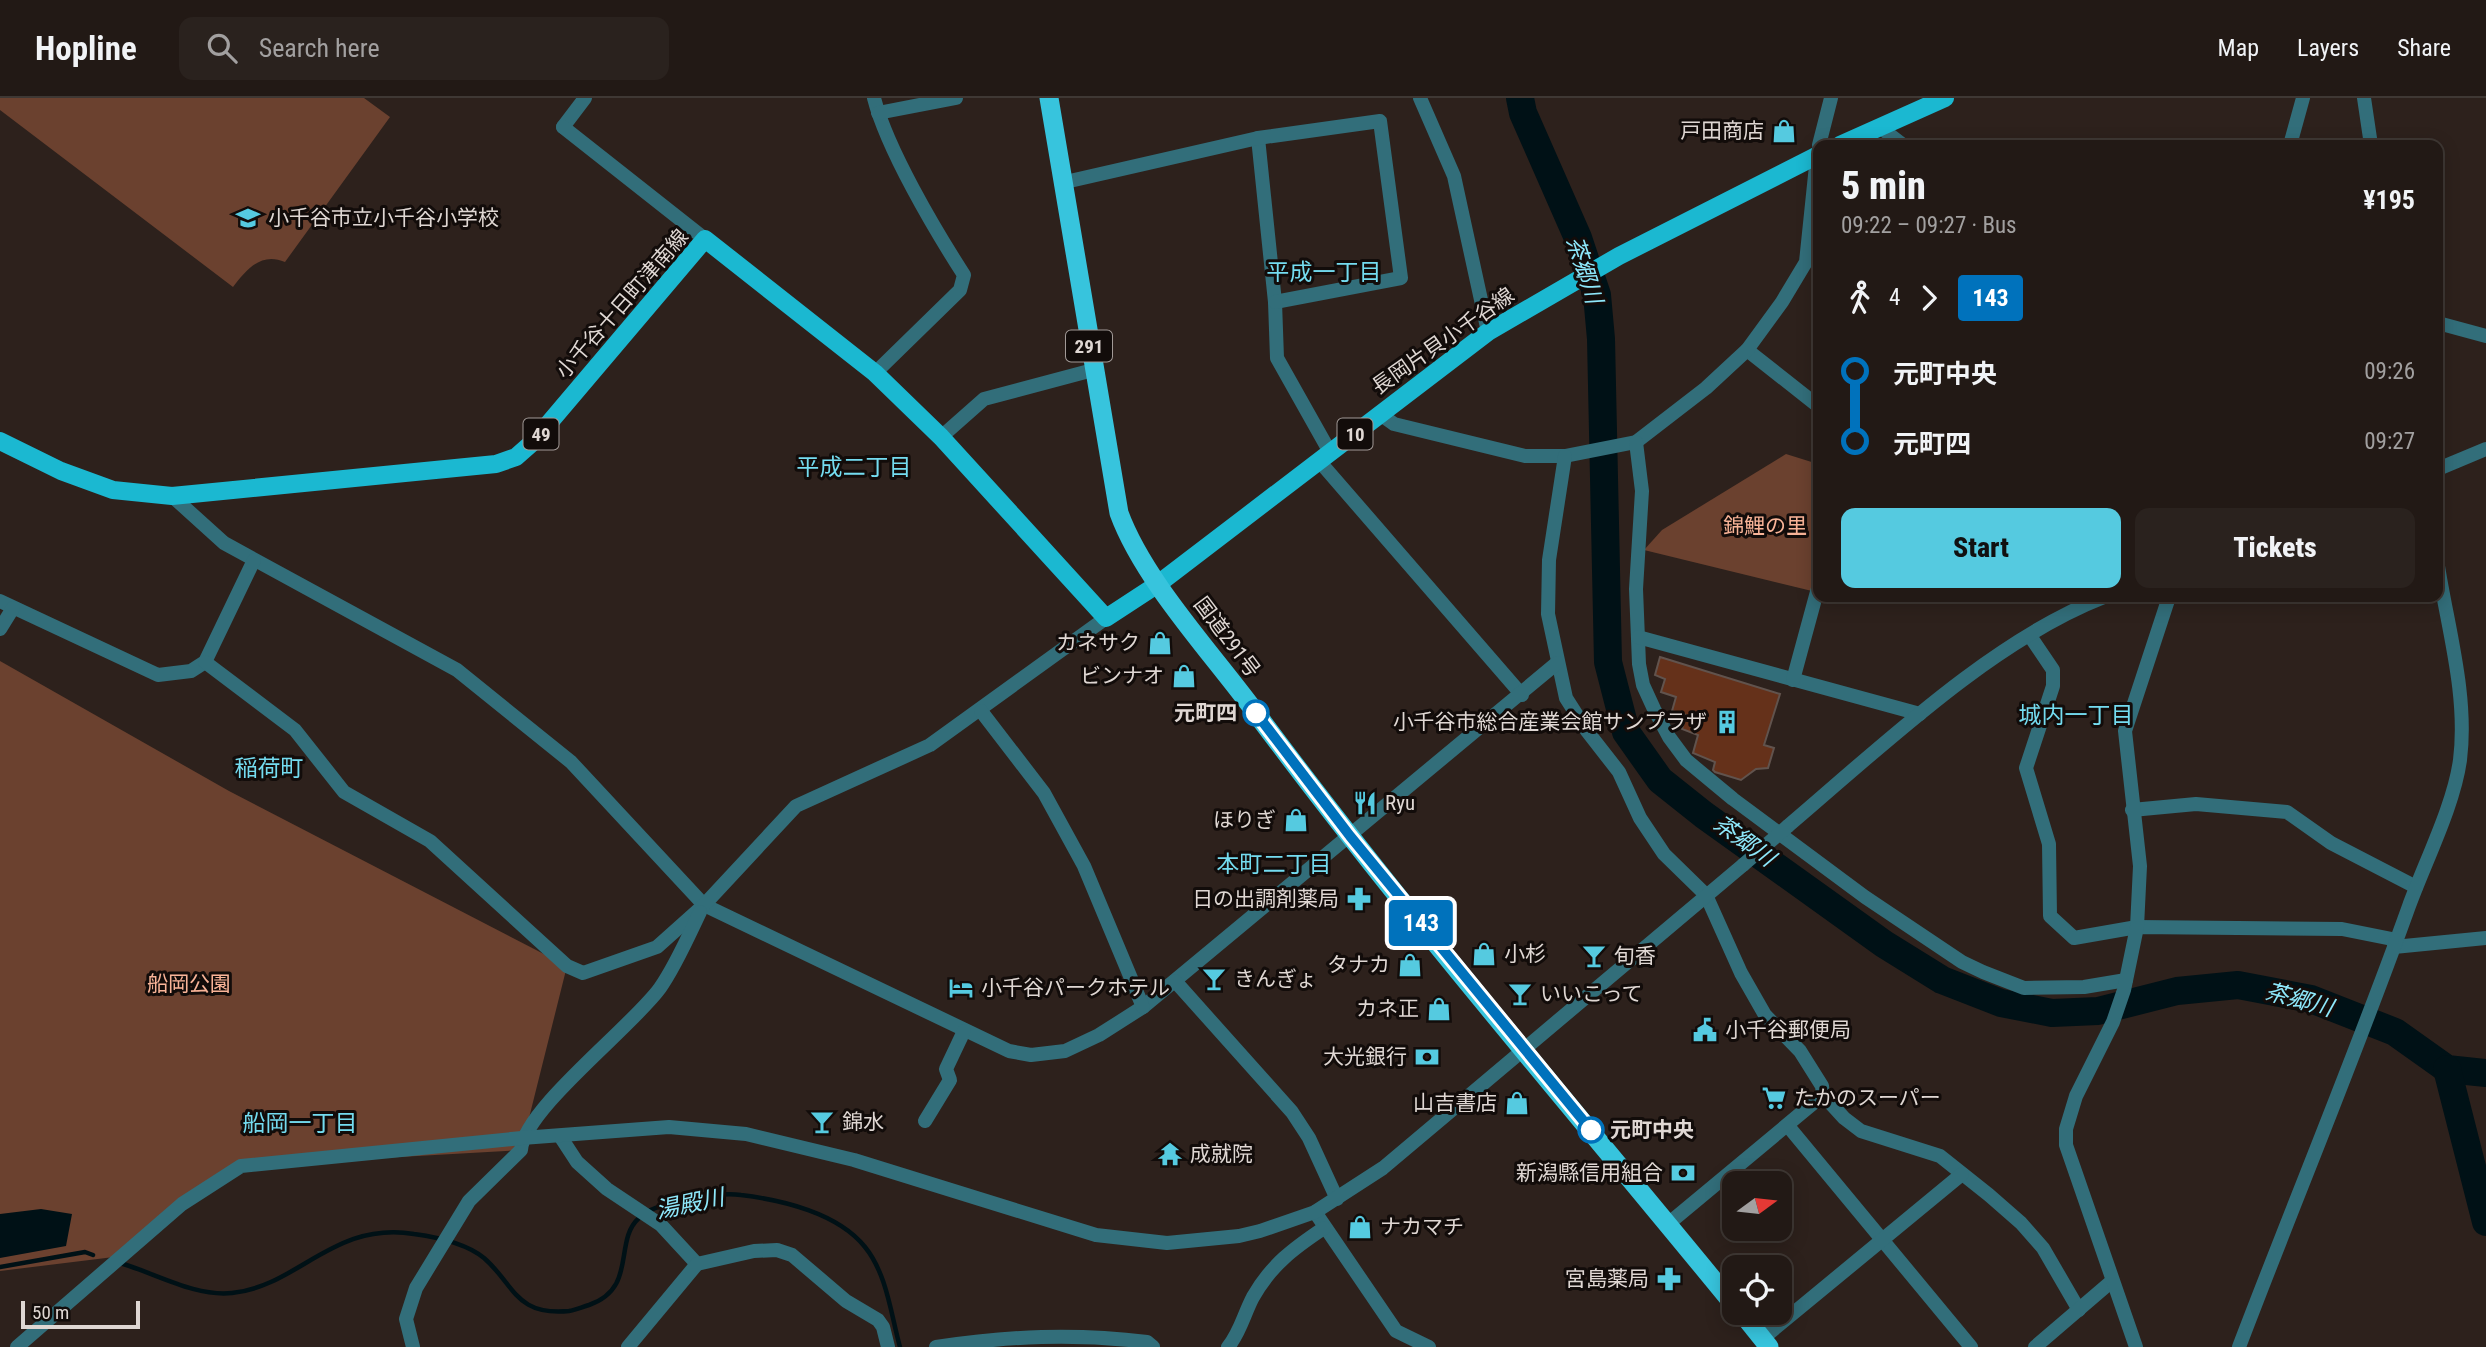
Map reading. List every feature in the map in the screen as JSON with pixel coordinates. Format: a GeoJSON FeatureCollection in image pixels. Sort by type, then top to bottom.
{"type":"FeatureCollection","features":[{"type":"Feature","properties":{"kind":"highway","name":"国道291号"},"geometry":{"type":"LineString","coordinates":[[1049,98],[1093,370],[1119,513],[1126,533],[1158,584],[1350,836],[1722,1290]]}},
{"type":"Feature","properties":{"kind":"highway"},"geometry":{"type":"LineString","coordinates":[[1751,1325],[1766,1343]]}},
{"type":"Feature","properties":{"kind":"main road"},"geometry":{"type":"LineString","coordinates":[[1852,140],[1945,98]]}},
{"type":"Feature","properties":{"kind":"main road","name":"長岡片貝小千谷線"},"geometry":{"type":"LineString","coordinates":[[1158,584],[1488,332],[1619,256],[1813,154]]}},
{"type":"Feature","properties":{"kind":"main road","name":"小千谷十日町津南線"},"geometry":{"type":"LineString","coordinates":[[0,441],[61,471],[113,490],[172,496],[496,464],[516,457],[533,442],[705,239],[875,373],[941,437],[1106,618]]}},
{"type":"Feature","properties":{"kind":"main road"},"geometry":{"type":"LineString","coordinates":[[1106,618],[1158,584]]}},
{"type":"Feature","properties":{"kind":"street"},"geometry":{"type":"LineString","coordinates":[[585,98],[563,127],[705,239]]}},
{"type":"Feature","properties":{"kind":"street"},"geometry":{"type":"LineString","coordinates":[[875,373],[960,290],[964,275],[912,183],[876,105],[956,98]]}},
{"type":"Feature","properties":{"kind":"street"},"geometry":{"type":"LineString","coordinates":[[1420,98],[1454,176],[1488,332]]}},
{"type":"Feature","properties":{"kind":"street"},"geometry":{"type":"LineString","coordinates":[[1821,140],[1831,98]]}},
{"type":"Feature","properties":{"kind":"street"},"geometry":{"type":"LineString","coordinates":[[2291,140],[2303,98]]}},
{"type":"Feature","properties":{"kind":"street"},"geometry":{"type":"LineString","coordinates":[[2364,98],[2370,140]]}},
{"type":"Feature","properties":{"kind":"street"},"geometry":{"type":"LineString","coordinates":[[1061,183],[1258,138],[1380,121],[1401,278],[1275,302]]}},
{"type":"Feature","properties":{"kind":"street"},"geometry":{"type":"LineString","coordinates":[[1881,128],[1897,140]]}},
{"type":"Feature","properties":{"kind":"street"},"geometry":{"type":"LineString","coordinates":[[1258,138],[1275,302],[1277,358],[1325,458],[1522,695]]}},
{"type":"Feature","properties":{"kind":"street"},"geometry":{"type":"LineString","coordinates":[[1380,414],[1394,424],[1525,456],[1565,456],[1633,443],[1706,388],[1747,350],[1782,302],[1806,262],[1813,197]]}},
{"type":"Feature","properties":{"kind":"street"},"geometry":{"type":"LineString","coordinates":[[2443,324],[2486,336]]}},
{"type":"Feature","properties":{"kind":"street"},"geometry":{"type":"LineString","coordinates":[[1747,350],[1813,402]]}},
{"type":"Feature","properties":{"kind":"street"},"geometry":{"type":"LineString","coordinates":[[941,437],[984,399],[1093,370]]}},
{"type":"Feature","properties":{"kind":"street"},"geometry":{"type":"LineString","coordinates":[[1633,443],[1642,491],[1636,589],[1643,685],[1669,737],[1686,760],[1732,799],[1866,897],[1962,961],[2004,983],[2024,988],[2055,989],[2125,985]]}},
{"type":"Feature","properties":{"kind":"street"},"geometry":{"type":"LineString","coordinates":[[2443,467],[2486,449]]}},
{"type":"Feature","properties":{"kind":"street"},"geometry":{"type":"LineString","coordinates":[[1565,456],[1549,560],[1548,614],[1566,698],[1587,731],[1619,772],[1640,818],[1664,853],[1706,895],[1741,973],[1765,1015],[1800,1051],[1822,1086],[1823,1096],[1861,1131],[1940,1156],[2005,1209],[2035,1240],[2079,1310]]}},
{"type":"Feature","properties":{"kind":"street"},"geometry":{"type":"LineString","coordinates":[[172,496],[224,543],[457,670],[571,762],[704,905],[964,1031],[1009,1051],[1031,1055],[1065,1051],[1099,1035],[1143,1007],[1522,695],[1557,663]]}},
{"type":"Feature","properties":{"kind":"street"},"geometry":{"type":"LineString","coordinates":[[0,629],[7,604],[158,675],[191,671],[205,662],[254,560]]}},
{"type":"Feature","properties":{"kind":"street"},"geometry":{"type":"LineString","coordinates":[[2239,1347],[2396,944],[2459,764],[2462,731],[2459,694],[2443,596]]}},
{"type":"Feature","properties":{"kind":"street"},"geometry":{"type":"LineString","coordinates":[[1793,680],[1814,602]]}},
{"type":"Feature","properties":{"kind":"street"},"geometry":{"type":"LineString","coordinates":[[16,1347],[182,1204],[241,1166],[522,1138],[669,1127],[746,1134],[854,1160],[1096,1235],[1167,1243],[1239,1236],[1315,1212],[1383,1168],[1920,714],[1975,672],[2082,602]]}},
{"type":"Feature","properties":{"kind":"street"},"geometry":{"type":"LineString","coordinates":[[2136,1347],[2066,1144],[2066,1129],[2076,1096],[2113,1023],[2125,985],[2137,927],[2140,866],[2125,731],[2167,602]]}},
{"type":"Feature","properties":{"kind":"street"},"geometry":{"type":"LineString","coordinates":[[205,662],[295,730],[344,792],[430,841],[567,966],[583,973],[657,947],[704,905],[796,806],[930,745],[981,711],[1106,618]]}},
{"type":"Feature","properties":{"kind":"street"},"geometry":{"type":"LineString","coordinates":[[2030,636],[2053,670],[2053,686],[2025,768],[2049,844],[2050,916],[2074,938],[2137,927],[2342,929],[2396,944],[2486,939]]}},
{"type":"Feature","properties":{"kind":"street"},"geometry":{"type":"LineString","coordinates":[[1638,637],[1920,714]]}},
{"type":"Feature","properties":{"kind":"street"},"geometry":{"type":"LineString","coordinates":[[981,711],[1044,793],[1084,866],[1143,1007]]}},
{"type":"Feature","properties":{"kind":"street"},"geometry":{"type":"LineString","coordinates":[[2132,810],[2196,804],[2287,812],[2332,843],[2416,887]]}},
{"type":"Feature","properties":{"kind":"street"},"geometry":{"type":"LineString","coordinates":[[413,1347],[406,1319],[416,1288],[469,1201],[521,1150],[522,1138],[554,1096],[629,1023],[660,988],[704,905]]}},
{"type":"Feature","properties":{"kind":"street"},"geometry":{"type":"LineString","coordinates":[[1175,981],[1292,1112],[1309,1138],[1337,1199]]}},
{"type":"Feature","properties":{"kind":"street"},"geometry":{"type":"LineString","coordinates":[[925,1121],[950,1080],[946,1069],[964,1031]]}},
{"type":"Feature","properties":{"kind":"street"},"geometry":{"type":"LineString","coordinates":[[1668,1224],[1776,1132],[1788,1126],[1823,1096]]}},
{"type":"Feature","properties":{"kind":"street"},"geometry":{"type":"LineString","coordinates":[[1788,1126],[1971,1347]]}},
{"type":"Feature","properties":{"kind":"street"},"geometry":{"type":"LineString","coordinates":[[559,1136],[577,1162],[607,1189],[661,1225],[697,1264]]}},
{"type":"Feature","properties":{"kind":"street"},"geometry":{"type":"LineString","coordinates":[[1766,1343],[1881,1239],[1962,1174]]}},
{"type":"Feature","properties":{"kind":"street"},"geometry":{"type":"LineString","coordinates":[[1315,1212],[1396,1331],[1429,1347]]}},
{"type":"Feature","properties":{"kind":"street"},"geometry":{"type":"LineString","coordinates":[[1228,1347],[1236,1338],[1265,1276],[1284,1255],[1324,1228]]}},
{"type":"Feature","properties":{"kind":"street"},"geometry":{"type":"LineString","coordinates":[[628,1347],[697,1264],[754,1251],[777,1250],[792,1255],[846,1301],[878,1320],[883,1327],[888,1347]]}},
{"type":"Feature","properties":{"kind":"street"},"geometry":{"type":"LineString","coordinates":[[2035,1347],[2112,1281]]}},
{"type":"Feature","properties":{"kind":"street"},"geometry":{"type":"LineString","coordinates":[[936,1347],[1026,1337],[1093,1336],[1147,1342],[1153,1347]]}},
{"type":"Feature","properties":{"kind":"green space","name":"小千谷市立小千谷小学校"},"geometry":{"type":"Polygon","coordinates":[[[0,98],[364,98],[390,117],[285,262],[269,259],[255,264],[233,287],[0,110],[0,98]]]}},
{"type":"Feature","properties":{"kind":"green space","name":"錦鯉の里"},"geometry":{"type":"Polygon","coordinates":[[[1786,454],[1813,462],[1812,591],[1644,550],[1662,530],[1786,454]]]}},
{"type":"Feature","properties":{"kind":"green space","name":"船岡公園"},"geometry":{"type":"Polygon","coordinates":[[[0,661],[229,791],[567,966],[521,1150],[241,1166],[122,1256],[0,1271],[0,661]]]}},
{"type":"Feature","properties":{"kind":"shaded area"},"geometry":{"type":"Polygon","coordinates":[[[41,1209],[72,1214],[66,1246],[0,1258],[0,1214],[41,1209]]]}},
{"type":"Feature","properties":{"kind":"building","name":"小千谷市総合産業会館サンプラザ"},"geometry":{"type":"Polygon","coordinates":[[[1660,657],[1780,694],[1764,745],[1774,748],[1768,768],[1756,769],[1741,780],[1715,772],[1715,762],[1693,753],[1698,735],[1682,729],[1686,715],[1672,711],[1676,697],[1661,692],[1665,679],[1655,675],[1660,657]]]}},
{"type":"Feature","properties":{"kind":"waterway","name":"茶郷川"},"geometry":{"type":"LineString","coordinates":[[1520,98],[1523,113],[1578,238],[1597,295],[1601,339],[1608,662],[1626,732],[1660,780],[1704,815],[1884,944],[1942,980],[2001,1003],[2052,1013],[2098,1011],[2177,991],[2238,985],[2311,999],[2395,1032],[2447,1069],[2486,1073]]}},
{"type":"Feature","properties":{"kind":"waterway"},"geometry":{"type":"LineString","coordinates":[[2447,1069],[2486,1222]]}},
{"type":"Feature","properties":{"kind":"waterway","name":"湯殿川"},"geometry":{"type":"LineString","coordinates":[[120,1263],[190,1288],[232,1293],[256,1288],[277,1279],[338,1245],[361,1237],[386,1233],[414,1234],[451,1242],[477,1253],[518,1296],[537,1309],[569,1311],[589,1305],[604,1297],[614,1287],[623,1264],[631,1228],[647,1212],[693,1199],[733,1194],[774,1200],[808,1210],[840,1225],[854,1235],[865,1247],[878,1270],[900,1347]]}},
{"type":"Feature","properties":{"kind":"waterway","name":"湯殿川"},"geometry":{"type":"LineString","coordinates":[[0,1267],[85,1252],[93,1255]]}},
{"type":"Feature","properties":{"kind":"bus line","name":"143"},"geometry":{"type":"LineString","coordinates":[[1256,713],[1350,836],[1591,1130]]}},
{"type":"Feature","properties":{"kind":"place","name":"戸田商店"},"geometry":{"type":"Point","coordinates":[1784,131]}},
{"type":"Feature","properties":{"kind":"place","name":"小千谷市立小千谷小学校"},"geometry":{"type":"Point","coordinates":[248,218]}},
{"type":"Feature","properties":{"kind":"place","name":"カネサク"},"geometry":{"type":"Point","coordinates":[1160,643]}},
{"type":"Feature","properties":{"kind":"place","name":"ビンナオ"},"geometry":{"type":"Point","coordinates":[1184,676]}},
{"type":"Feature","properties":{"kind":"place","name":"元町四"},"geometry":{"type":"Point","coordinates":[1256,713]}},
{"type":"Feature","properties":{"kind":"place","name":"小千谷市総合産業会館サンプラザ"},"geometry":{"type":"Point","coordinates":[1727,722]}},
{"type":"Feature","properties":{"kind":"place","name":"Ryu"},"geometry":{"type":"Point","coordinates":[1365,803]}},
{"type":"Feature","properties":{"kind":"place","name":"ほりぎ"},"geometry":{"type":"Point","coordinates":[1296,820]}},
{"type":"Feature","properties":{"kind":"place","name":"日の出調剤薬局"},"geometry":{"type":"Point","coordinates":[1359,899]}},
{"type":"Feature","properties":{"kind":"place","name":"小杉"},"geometry":{"type":"Point","coordinates":[1484,954]}},
{"type":"Feature","properties":{"kind":"place","name":"旬香"},"geometry":{"type":"Point","coordinates":[1594,956]}},
{"type":"Feature","properties":{"kind":"place","name":"タナカ"},"geometry":{"type":"Point","coordinates":[1410,965]}},
{"type":"Feature","properties":{"kind":"place","name":"きんぎょ"},"geometry":{"type":"Point","coordinates":[1214,979]}},
{"type":"Feature","properties":{"kind":"place","name":"小千谷パークホテル"},"geometry":{"type":"Point","coordinates":[961,988]}},
{"type":"Feature","properties":{"kind":"place","name":"いいこって"},"geometry":{"type":"Point","coordinates":[1520,994]}},
{"type":"Feature","properties":{"kind":"place","name":"カネ正"},"geometry":{"type":"Point","coordinates":[1439,1009]}},
{"type":"Feature","properties":{"kind":"place","name":"小千谷郵便局"},"geometry":{"type":"Point","coordinates":[1705,1030]}},
{"type":"Feature","properties":{"kind":"place","name":"大光銀行"},"geometry":{"type":"Point","coordinates":[1427,1057]}},
{"type":"Feature","properties":{"kind":"place","name":"たかのスーパー"},"geometry":{"type":"Point","coordinates":[1774,1098]}},
{"type":"Feature","properties":{"kind":"place","name":"山吉書店"},"geometry":{"type":"Point","coordinates":[1517,1103]}},
{"type":"Feature","properties":{"kind":"place","name":"錦水"},"geometry":{"type":"Point","coordinates":[822,1122]}},
{"type":"Feature","properties":{"kind":"place","name":"元町中央"},"geometry":{"type":"Point","coordinates":[1591,1130]}},
{"type":"Feature","properties":{"kind":"place","name":"成就院"},"geometry":{"type":"Point","coordinates":[1170,1154]}},
{"type":"Feature","properties":{"kind":"place","name":"新潟縣信用組合"},"geometry":{"type":"Point","coordinates":[1683,1173]}},
{"type":"Feature","properties":{"kind":"place","name":"ナカマチ"},"geometry":{"type":"Point","coordinates":[1360,1227]}},
{"type":"Feature","properties":{"kind":"place","name":"宮島薬局"},"geometry":{"type":"Point","coordinates":[1669,1279]}},
{"type":"Feature","properties":{"kind":"district","name":"平成一丁目"},"geometry":{"type":"Point","coordinates":[1324,272]}},
{"type":"Feature","properties":{"kind":"district","name":"平成二丁目"},"geometry":{"type":"Point","coordinates":[854,467]}},
{"type":"Feature","properties":{"kind":"district","name":"城内一丁目"},"geometry":{"type":"Point","coordinates":[2076,715]}},
{"type":"Feature","properties":{"kind":"district","name":"稲荷町"},"geometry":{"type":"Point","coordinates":[269,768]}},
{"type":"Feature","properties":{"kind":"district","name":"本町二丁目"},"geometry":{"type":"Point","coordinates":[1274,864]}},
{"type":"Feature","properties":{"kind":"district","name":"船岡一丁目"},"geometry":{"type":"Point","coordinates":[300,1123]}}]}
